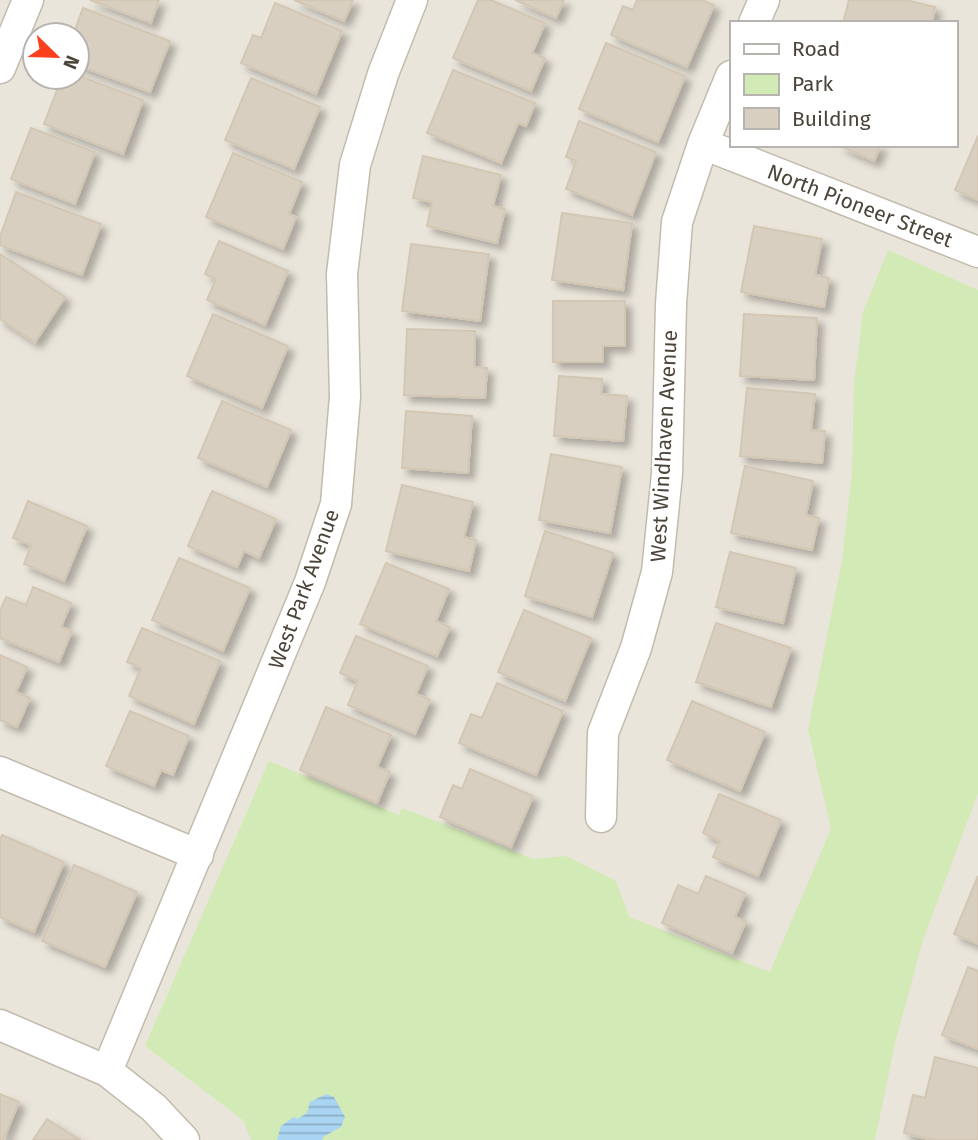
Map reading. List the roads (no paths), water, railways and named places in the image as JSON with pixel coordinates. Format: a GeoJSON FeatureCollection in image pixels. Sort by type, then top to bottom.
{"type":"FeatureCollection","features":[{"type":"Feature","properties":{"kind":"street"},"geometry":{"type":"LineString","coordinates":[[0,68],[28,0]]}},
{"type":"Feature","properties":{"kind":"street","name":"West Park Avenue"},"geometry":{"type":"LineString","coordinates":[[107,1071],[310,582],[336,504],[345,397],[342,274],[355,165],[383,74],[412,0]]}},
{"type":"Feature","properties":{"kind":"street"},"geometry":{"type":"LineString","coordinates":[[755,21],[764,0]]}},
{"type":"Feature","properties":{"kind":"street","name":"West Windhaven Avenue"},"geometry":{"type":"LineString","coordinates":[[601,817],[603,733],[636,648],[657,572],[667,474],[671,304],[677,222],[702,144],[730,78]]}},
{"type":"Feature","properties":{"kind":"street","name":"North Pioneer Street"},"geometry":{"type":"LineString","coordinates":[[702,144],[978,252]]}},
{"type":"Feature","properties":{"kind":"street"},"geometry":{"type":"LineString","coordinates":[[0,772],[198,856]]}},
{"type":"Feature","properties":{"kind":"street"},"geometry":{"type":"LineString","coordinates":[[0,1025],[107,1071],[154,1108],[184,1140]]}},
{"type":"Feature","properties":{"kind":"water"},"geometry":{"type":"Polygon","coordinates":[[[326,1094],[334,1097],[345,1117],[341,1127],[322,1140],[277,1140],[281,1126],[294,1117],[297,1119],[307,1113],[310,1102],[326,1094]]]}}]}
